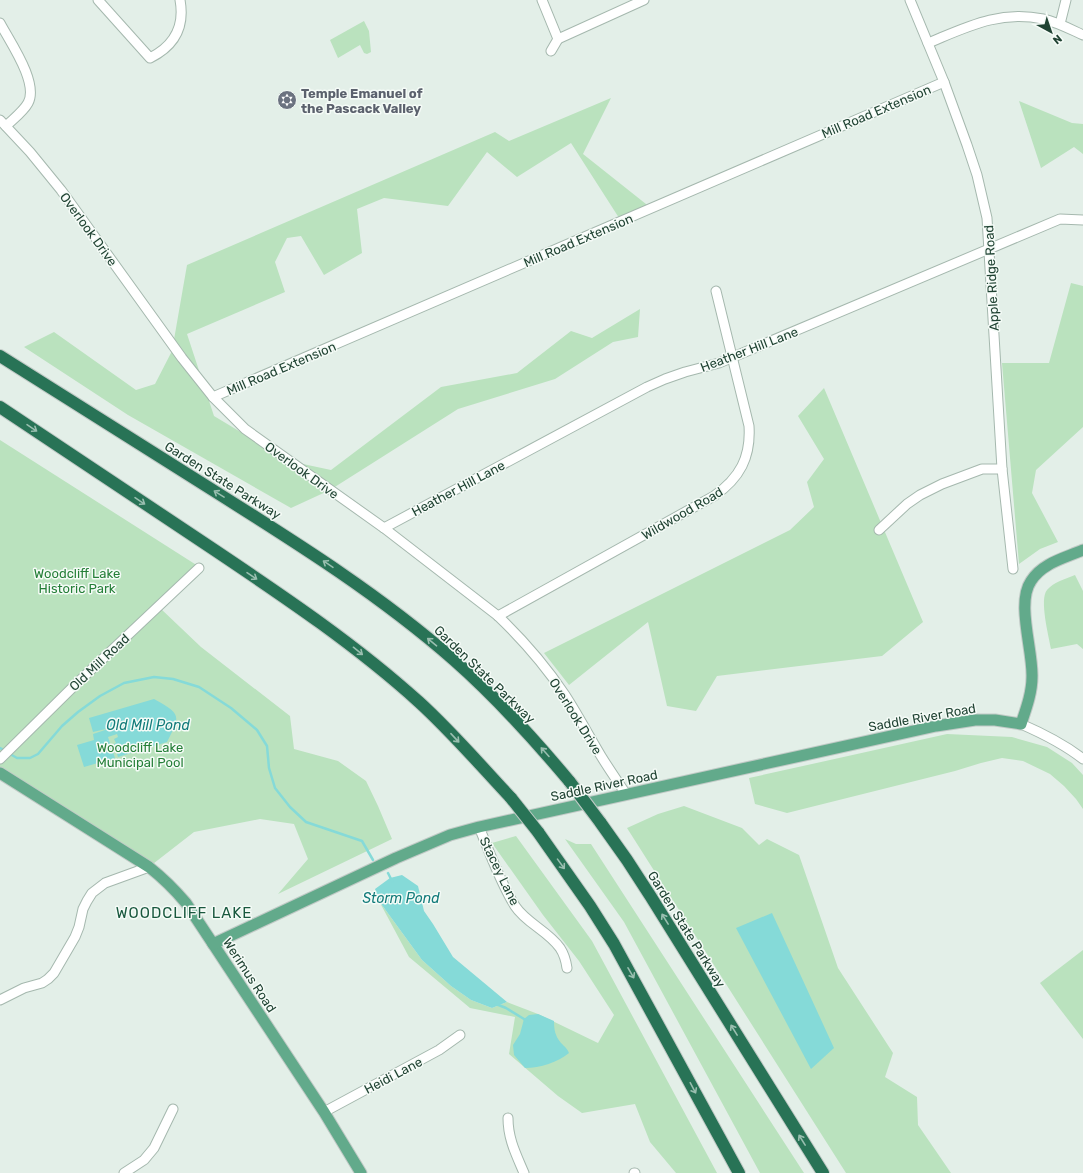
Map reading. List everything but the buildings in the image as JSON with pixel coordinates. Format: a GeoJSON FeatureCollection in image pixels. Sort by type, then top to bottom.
{"type":"FeatureCollection","features":[{"type":"Feature","properties":{"kind":"highway","name":"Garden State Parkway"},"geometry":{"type":"LineString","coordinates":[[0,356],[349,578],[386,604],[454,660],[487,691],[518,722],[570,782],[627,860],[823,1173]]}},
{"type":"Feature","properties":{"kind":"highway"},"geometry":{"type":"LineString","coordinates":[[0,406],[260,581],[351,645],[419,702],[450,732],[511,798],[538,832],[590,906],[614,944],[739,1173]]}},
{"type":"Feature","properties":{"kind":"main road"},"geometry":{"type":"LineString","coordinates":[[1021,724],[1031,690],[1032,678],[1032,663],[1025,611],[1027,589],[1030,581],[1045,567],[1083,550]]}},
{"type":"Feature","properties":{"kind":"main road","name":"Saddle River Road"},"geometry":{"type":"LineString","coordinates":[[213,944],[408,853],[450,835],[479,827],[944,724],[975,720],[995,720],[1021,724]]}},
{"type":"Feature","properties":{"kind":"main road","name":"Werimus Road"},"geometry":{"type":"LineString","coordinates":[[0,773],[149,868],[163,878],[179,895],[186,903],[324,1112],[361,1173]]}},
{"type":"Feature","properties":{"kind":"main road"},"geometry":{"type":"LineString","coordinates":[[0,781],[14,782]]}},
{"type":"Feature","properties":{"kind":"street"},"geometry":{"type":"LineString","coordinates":[[98,0],[150,58],[163,49],[176,35],[181,22],[182,9],[180,0]]}},
{"type":"Feature","properties":{"kind":"street"},"geometry":{"type":"LineString","coordinates":[[542,0],[558,39]]}},
{"type":"Feature","properties":{"kind":"street"},"geometry":{"type":"LineString","coordinates":[[551,51],[558,39],[644,0]]}},
{"type":"Feature","properties":{"kind":"street","name":"Apple Ridge Road"},"geometry":{"type":"LineString","coordinates":[[910,0],[944,82],[977,175],[987,218],[1002,469],[1013,569]]}},
{"type":"Feature","properties":{"kind":"street"},"geometry":{"type":"LineString","coordinates":[[1060,24],[1066,0]]}},
{"type":"Feature","properties":{"kind":"street"},"geometry":{"type":"LineString","coordinates":[[928,43],[976,23],[1013,16],[1043,19],[1060,24],[1083,35]]}},
{"type":"Feature","properties":{"kind":"street"},"geometry":{"type":"LineString","coordinates":[[0,23],[27,74],[30,86],[28,103],[3,123]]}},
{"type":"Feature","properties":{"kind":"street","name":"Mill Road Extension"},"geometry":{"type":"LineString","coordinates":[[213,397],[944,82]]}},
{"type":"Feature","properties":{"kind":"street","name":"Overlook Drive"},"geometry":{"type":"LineString","coordinates":[[3,123],[61,190],[182,358],[213,397],[245,429],[384,528],[498,616],[549,672],[577,714],[601,756],[626,794]]}},
{"type":"Feature","properties":{"kind":"street","name":"Heather Hill Lane"},"geometry":{"type":"LineString","coordinates":[[384,528],[647,387],[665,379],[685,372],[719,364],[1060,219],[1083,220]]}},
{"type":"Feature","properties":{"kind":"street","name":"Wildwood Road"},"geometry":{"type":"LineString","coordinates":[[498,616],[714,496],[733,481],[744,462],[748,450],[749,426],[716,291]]}},
{"type":"Feature","properties":{"kind":"street"},"geometry":{"type":"LineString","coordinates":[[879,530],[907,504],[920,495],[942,484],[982,469],[1002,469]]}},
{"type":"Feature","properties":{"kind":"street","name":"Old Mill Road"},"geometry":{"type":"LineString","coordinates":[[2,757],[76,684],[199,568]]}},
{"type":"Feature","properties":{"kind":"street"},"geometry":{"type":"LineString","coordinates":[[1021,724],[1057,741],[1083,759]]}},
{"type":"Feature","properties":{"kind":"street","name":"Stacey Lane"},"geometry":{"type":"LineString","coordinates":[[479,827],[502,881],[516,906],[525,917],[560,948],[567,968]]}},
{"type":"Feature","properties":{"kind":"street"},"geometry":{"type":"LineString","coordinates":[[0,1000],[24,988],[42,983],[54,973],[76,937],[83,909],[92,893],[105,883],[149,868]]}},
{"type":"Feature","properties":{"kind":"street","name":"Heidi Lane"},"geometry":{"type":"LineString","coordinates":[[324,1112],[439,1050],[460,1035]]}},
{"type":"Feature","properties":{"kind":"street"},"geometry":{"type":"LineString","coordinates":[[124,1173],[144,1160],[154,1148],[173,1109]]}},
{"type":"Feature","properties":{"kind":"street"},"geometry":{"type":"LineString","coordinates":[[508,1118],[510,1140],[524,1173]]}},
{"type":"Feature","properties":{"kind":"green space"},"geometry":{"type":"Polygon","coordinates":[[[364,21],[369,31],[371,52],[367,54],[364,53],[360,45],[338,58],[330,40],[364,21]]]}},
{"type":"Feature","properties":{"kind":"green space"},"geometry":{"type":"Polygon","coordinates":[[[611,98],[583,154],[651,208],[621,221],[571,143],[517,177],[487,152],[448,206],[384,198],[357,209],[362,253],[324,275],[301,236],[287,238],[275,262],[285,292],[187,334],[214,416],[289,461],[331,470],[441,387],[517,373],[571,331],[592,338],[640,309],[638,337],[613,342],[555,379],[458,409],[330,490],[291,508],[128,415],[24,347],[54,332],[136,390],[155,384],[172,351],[187,265],[495,132],[509,141],[611,98]]]}},
{"type":"Feature","properties":{"kind":"green space"},"geometry":{"type":"Polygon","coordinates":[[[1019,101],[1072,123],[1083,124],[1083,154],[1074,147],[1041,168],[1019,101]]]}},
{"type":"Feature","properties":{"kind":"green space"},"geometry":{"type":"Polygon","coordinates":[[[1071,283],[1083,286],[1083,427],[1036,470],[1032,493],[1058,542],[1040,549],[1019,564],[1002,363],[1049,363],[1071,283]]]}},
{"type":"Feature","properties":{"kind":"green space"},"geometry":{"type":"Polygon","coordinates":[[[824,388],[923,622],[882,656],[717,676],[696,711],[667,706],[648,622],[569,685],[544,653],[790,530],[814,507],[807,482],[824,459],[798,416],[824,388]]]}},
{"type":"Feature","properties":{"kind":"green space"},"geometry":{"type":"Polygon","coordinates":[[[0,440],[198,566],[160,608],[201,647],[290,716],[294,749],[338,761],[366,781],[392,839],[278,894],[308,859],[294,824],[260,819],[194,832],[149,867],[0,773],[0,440]]]}},
{"type":"Feature","properties":{"kind":"green space"},"geometry":{"type":"Polygon","coordinates":[[[1075,575],[1083,591],[1083,649],[1077,644],[1051,649],[1044,609],[1045,595],[1047,590],[1053,585],[1075,575]]]}},
{"type":"Feature","properties":{"kind":"green space"},"geometry":{"type":"Polygon","coordinates":[[[947,734],[1012,737],[1047,747],[1072,763],[1083,775],[1083,809],[1064,786],[1050,774],[1023,761],[1002,758],[787,813],[755,804],[749,778],[947,734]]]}},
{"type":"Feature","properties":{"kind":"green space"},"geometry":{"type":"Polygon","coordinates":[[[684,806],[742,828],[759,845],[767,839],[799,855],[838,968],[893,1053],[885,1077],[917,1097],[918,1125],[951,1173],[846,1173],[627,828],[658,814],[684,806]]]}},
{"type":"Feature","properties":{"kind":"green space"},"geometry":{"type":"Polygon","coordinates":[[[516,836],[592,941],[717,1173],[676,1173],[650,1142],[635,1104],[582,1113],[558,1096],[509,1054],[515,1017],[470,1008],[409,957],[379,901],[422,960],[451,986],[471,1000],[492,1008],[507,1002],[538,1014],[598,1043],[614,1015],[579,961],[543,915],[492,843],[516,836]]]}},
{"type":"Feature","properties":{"kind":"green space"},"geometry":{"type":"Polygon","coordinates":[[[565,839],[576,844],[591,844],[804,1173],[760,1173],[624,922],[565,839]]]}},
{"type":"Feature","properties":{"kind":"green space"},"geometry":{"type":"Polygon","coordinates":[[[1083,950],[1083,1039],[1040,983],[1083,950]]]}},
{"type":"Feature","properties":{"kind":"water","name":"Old Mill Pond"},"geometry":{"type":"Polygon","coordinates":[[[154,699],[169,708],[176,716],[175,726],[167,742],[118,757],[114,744],[116,743],[114,739],[118,737],[117,734],[108,737],[115,758],[84,767],[77,745],[94,740],[93,734],[111,728],[93,732],[89,718],[154,699]]]}},
{"type":"Feature","properties":{"kind":"water","name":"Storm Pond"},"geometry":{"type":"Polygon","coordinates":[[[402,875],[418,886],[424,911],[453,957],[507,1002],[492,1008],[471,1000],[451,986],[422,960],[379,901],[375,889],[390,878],[402,875]]]}},
{"type":"Feature","properties":{"kind":"water"},"geometry":{"type":"Polygon","coordinates":[[[772,913],[834,1048],[811,1069],[736,928],[772,913]]]}},
{"type":"Feature","properties":{"kind":"water"},"geometry":{"type":"Polygon","coordinates":[[[538,1014],[554,1021],[557,1038],[569,1053],[548,1064],[525,1068],[514,1055],[513,1045],[520,1034],[524,1019],[529,1015],[538,1014]]]}},
{"type":"Feature","properties":{"kind":"waterway"},"geometry":{"type":"LineString","coordinates":[[10,754],[17,758],[30,758],[38,754],[62,726],[78,712],[100,696],[124,683],[154,677],[173,679],[199,687],[231,708],[257,730],[267,746],[269,768],[275,788],[290,807],[306,822],[362,841],[373,860]]}},
{"type":"Feature","properties":{"kind":"waterway"},"geometry":{"type":"LineString","coordinates":[[0,748],[6,751]]}},
{"type":"Feature","properties":{"kind":"waterway"},"geometry":{"type":"LineString","coordinates":[[388,873],[392,881]]}},
{"type":"Feature","properties":{"kind":"waterway"},"geometry":{"type":"LineString","coordinates":[[496,1004],[506,1008],[526,1021]]}},
{"type":"Feature","properties":{"kind":"place","name":"Temple Emanuel of the Pascack Valley"},"geometry":{"type":"Point","coordinates":[287,100]}},
{"type":"Feature","properties":{"kind":"district","name":"WOODCLIFF LAKE"},"geometry":{"type":"Point","coordinates":[184,913]}},
{"type":"Feature","properties":{"kind":"park label","name":"Woodcliff Lake Historic Park"},"geometry":{"type":"Point","coordinates":[77,580]}},
{"type":"Feature","properties":{"kind":"park label","name":"Woodcliff Lake Municipal Pool"},"geometry":{"type":"Point","coordinates":[140,754]}}]}
